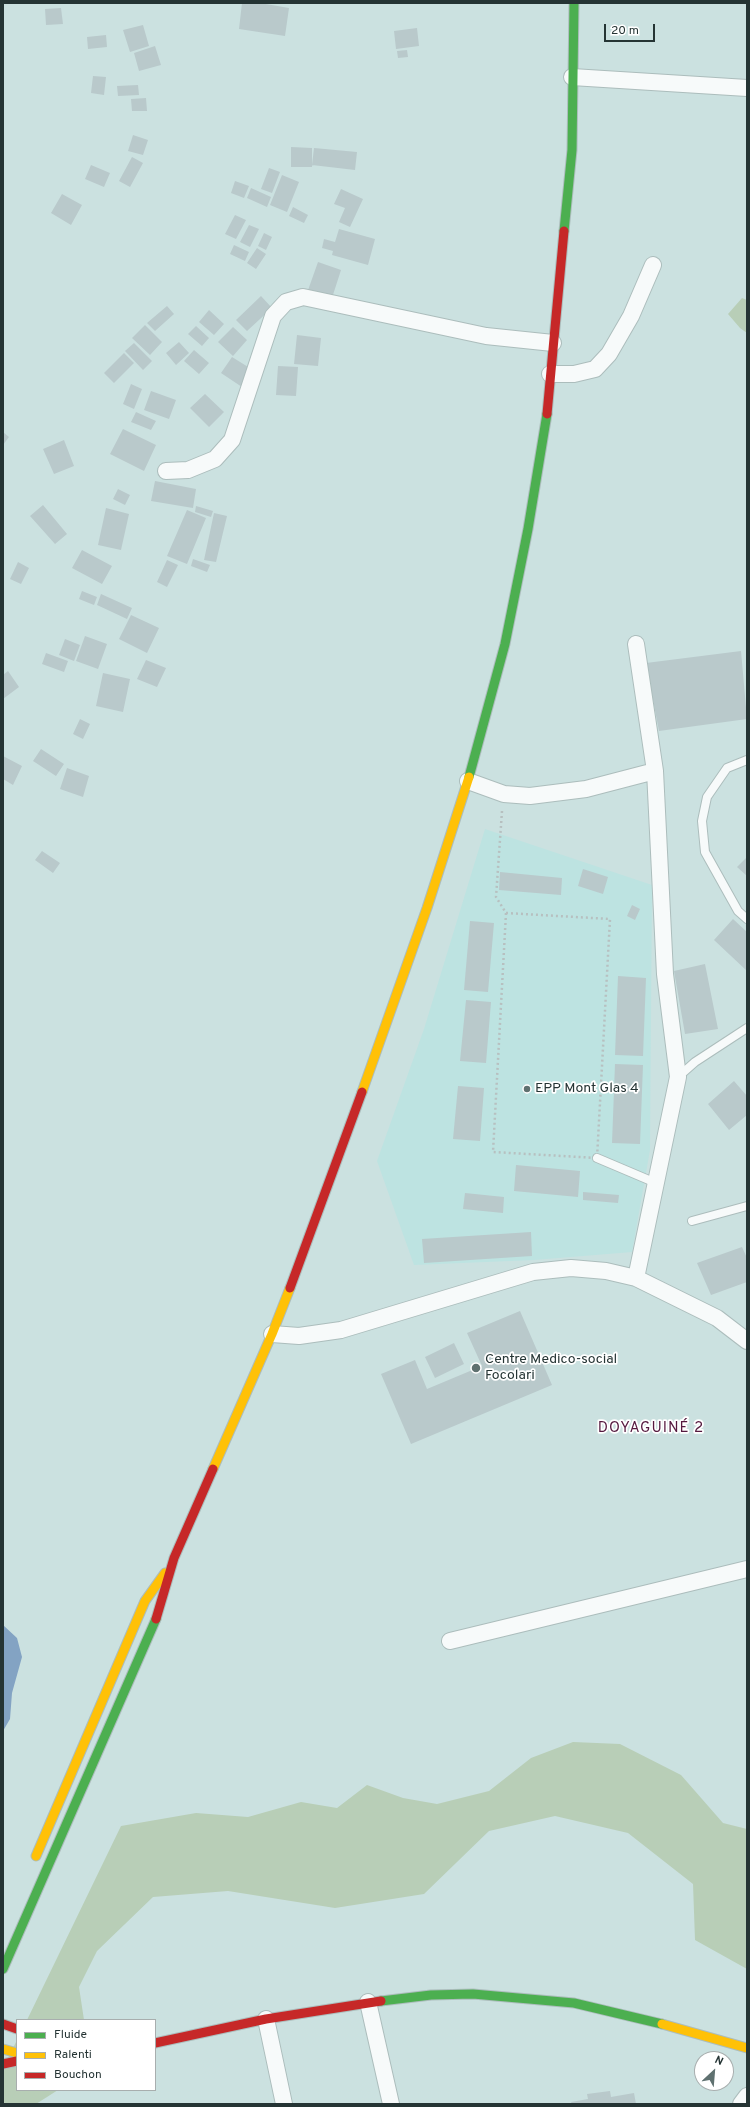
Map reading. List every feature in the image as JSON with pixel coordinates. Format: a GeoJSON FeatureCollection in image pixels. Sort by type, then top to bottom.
{"type":"FeatureCollection","features":[{"type":"Feature","properties":{"kind":"main road"},"geometry":{"type":"LineString","coordinates":[[3,1969],[160,1609],[174,1558],[272,1334],[333,1173],[427,908],[468,781],[506,637],[528,528],[546,424],[572,150],[574,3]]}},
{"type":"Feature","properties":{"kind":"main road"},"geometry":{"type":"LineString","coordinates":[[31,1866],[145,1602],[174,1558]]}},
{"type":"Feature","properties":{"kind":"main road"},"geometry":{"type":"LineString","coordinates":[[156,2043],[266,2019],[368,2002],[431,1995],[473,1994],[574,2003],[673,2026],[747,2048]]}},
{"type":"Feature","properties":{"kind":"main road"},"geometry":{"type":"LineString","coordinates":[[3,2024],[16,2029]]}},
{"type":"Feature","properties":{"kind":"main road"},"geometry":{"type":"LineString","coordinates":[[3,2049],[16,2053]]}},
{"type":"Feature","properties":{"kind":"main road"},"geometry":{"type":"LineString","coordinates":[[3,2064],[16,2061]]}},
{"type":"Feature","properties":{"kind":"street"},"geometry":{"type":"LineString","coordinates":[[572,77],[747,88]]}},
{"type":"Feature","properties":{"kind":"street"},"geometry":{"type":"LineString","coordinates":[[550,374],[574,374],[595,369],[609,354],[630,316],[653,265]]}},
{"type":"Feature","properties":{"kind":"street"},"geometry":{"type":"LineString","coordinates":[[166,471],[188,470],[215,460],[232,440],[273,316],[286,302],[303,297],[486,336],[553,343]]}},
{"type":"Feature","properties":{"kind":"street"},"geometry":{"type":"LineString","coordinates":[[636,644],[655,771],[665,974],[678,1077],[636,1278]]}},
{"type":"Feature","properties":{"kind":"street"},"geometry":{"type":"LineString","coordinates":[[468,781],[504,794],[530,796],[586,789],[655,771]]}},
{"type":"Feature","properties":{"kind":"street"},"geometry":{"type":"LineString","coordinates":[[272,1334],[299,1336],[341,1330],[533,1272],[571,1268],[606,1271],[636,1278],[717,1318],[747,1341]]}},
{"type":"Feature","properties":{"kind":"street"},"geometry":{"type":"LineString","coordinates":[[450,1641],[747,1569]]}},
{"type":"Feature","properties":{"kind":"street"},"geometry":{"type":"LineString","coordinates":[[368,2002],[391,2104]]}},
{"type":"Feature","properties":{"kind":"street"},"geometry":{"type":"LineString","coordinates":[[266,2019],[284,2104]]}},
{"type":"Feature","properties":{"kind":"street"},"geometry":{"type":"LineString","coordinates":[[741,2104],[747,2096]]}},
{"type":"Feature","properties":{"kind":"lane"},"geometry":{"type":"LineString","coordinates":[[747,760],[726,768],[707,797],[702,821],[705,852],[738,911],[747,919]]}},
{"type":"Feature","properties":{"kind":"lane"},"geometry":{"type":"LineString","coordinates":[[678,1077],[695,1062],[747,1028]]}},
{"type":"Feature","properties":{"kind":"lane"},"geometry":{"type":"LineString","coordinates":[[597,1158],[656,1183]]}},
{"type":"Feature","properties":{"kind":"lane"},"geometry":{"type":"LineString","coordinates":[[692,1221],[747,1206]]}},
{"type":"Feature","properties":{"kind":"path"},"geometry":{"type":"LineString","coordinates":[[504,794],[496,897],[506,913],[493,1152],[597,1158],[610,919],[506,913]]}},
{"type":"Feature","properties":{"kind":"shaded area","name":"EPP Mont Glas 4"},"geometry":{"type":"Polygon","coordinates":[[[485,829],[652,885],[650,1150],[632,1252],[534,1260],[414,1265],[377,1161],[424,1029],[485,829]]]}},
{"type":"Feature","properties":{"kind":"shaded area"},"geometry":{"type":"Polygon","coordinates":[[[3,1625],[17,1638],[22,1657],[12,1693],[10,1719],[3,1731],[3,1625]]]}},
{"type":"Feature","properties":{"kind":"green space"},"geometry":{"type":"Polygon","coordinates":[[[742,298],[747,300],[747,333],[740,328],[728,314],[742,298]]]}},
{"type":"Feature","properties":{"kind":"green space"},"geometry":{"type":"Polygon","coordinates":[[[573,1742],[620,1744],[681,1775],[723,1823],[747,1829],[747,1969],[695,1940],[693,1884],[628,1833],[555,1816],[489,1831],[424,1894],[335,1908],[228,1891],[153,1897],[97,1951],[79,1987],[84,2019],[27,2019],[121,1826],[196,1813],[248,1817],[301,1802],[337,1808],[367,1785],[403,1798],[437,1804],[489,1791],[531,1758],[573,1742]]]}},
{"type":"Feature","properties":{"kind":"green space"},"geometry":{"type":"Polygon","coordinates":[[[16,2042],[16,2091],[56,2091],[36,2104],[3,2104],[3,2068],[16,2042]]]}},
{"type":"Feature","properties":{"kind":"building"},"geometry":{"type":"Polygon","coordinates":[[[242,3],[260,3],[289,8],[285,36],[239,29],[242,3]]]}},
{"type":"Feature","properties":{"kind":"building"},"geometry":{"type":"Polygon","coordinates":[[[61,8],[63,24],[46,25],[45,9],[61,8]]]}},
{"type":"Feature","properties":{"kind":"building"},"geometry":{"type":"Polygon","coordinates":[[[143,25],[149,46],[130,52],[123,30],[143,25]]]}},
{"type":"Feature","properties":{"kind":"building"},"geometry":{"type":"Polygon","coordinates":[[[417,28],[419,46],[396,49],[394,31],[417,28]]]}},
{"type":"Feature","properties":{"kind":"building"},"geometry":{"type":"Polygon","coordinates":[[[106,35],[107,47],[88,49],[87,37],[106,35]]]}},
{"type":"Feature","properties":{"kind":"building"},"geometry":{"type":"Polygon","coordinates":[[[155,46],[161,65],[139,71],[134,53],[155,46]]]}},
{"type":"Feature","properties":{"kind":"building"},"geometry":{"type":"Polygon","coordinates":[[[407,50],[408,57],[398,58],[397,51],[407,50]]]}},
{"type":"Feature","properties":{"kind":"building"},"geometry":{"type":"Polygon","coordinates":[[[93,76],[106,77],[104,95],[91,93],[93,76]]]}},
{"type":"Feature","properties":{"kind":"building"},"geometry":{"type":"Polygon","coordinates":[[[138,85],[139,95],[118,96],[117,86],[138,85]]]}},
{"type":"Feature","properties":{"kind":"building"},"geometry":{"type":"Polygon","coordinates":[[[146,98],[147,111],[132,111],[131,99],[146,98]]]}},
{"type":"Feature","properties":{"kind":"building"},"geometry":{"type":"Polygon","coordinates":[[[133,135],[148,140],[143,155],[128,151],[133,135]]]}},
{"type":"Feature","properties":{"kind":"building"},"geometry":{"type":"Polygon","coordinates":[[[291,147],[312,148],[312,167],[291,167],[291,147]]]}},
{"type":"Feature","properties":{"kind":"building"},"geometry":{"type":"Polygon","coordinates":[[[314,148],[357,152],[355,170],[312,165],[314,148]]]}},
{"type":"Feature","properties":{"kind":"building"},"geometry":{"type":"Polygon","coordinates":[[[132,157],[143,163],[130,187],[119,181],[132,157]]]}},
{"type":"Feature","properties":{"kind":"building"},"geometry":{"type":"Polygon","coordinates":[[[91,165],[110,173],[104,187],[85,179],[91,165]]]}},
{"type":"Feature","properties":{"kind":"building"},"geometry":{"type":"Polygon","coordinates":[[[269,168],[280,172],[272,193],[261,189],[269,168]]]}},
{"type":"Feature","properties":{"kind":"building"},"geometry":{"type":"Polygon","coordinates":[[[282,175],[299,182],[287,212],[270,205],[282,175]]]}},
{"type":"Feature","properties":{"kind":"building"},"geometry":{"type":"Polygon","coordinates":[[[235,181],[249,186],[244,198],[231,193],[235,181]]]}},
{"type":"Feature","properties":{"kind":"building"},"geometry":{"type":"Polygon","coordinates":[[[251,188],[271,197],[267,207],[247,198],[251,188]]]}},
{"type":"Feature","properties":{"kind":"building"},"geometry":{"type":"Polygon","coordinates":[[[341,189],[363,199],[350,227],[339,222],[345,208],[334,204],[341,189]]]}},
{"type":"Feature","properties":{"kind":"building"},"geometry":{"type":"Polygon","coordinates":[[[62,194],[82,205],[71,225],[51,213],[62,194]]]}},
{"type":"Feature","properties":{"kind":"building"},"geometry":{"type":"Polygon","coordinates":[[[293,207],[308,215],[304,223],[289,216],[293,207]]]}},
{"type":"Feature","properties":{"kind":"building"},"geometry":{"type":"Polygon","coordinates":[[[235,215],[246,220],[236,239],[225,234],[235,215]]]}},
{"type":"Feature","properties":{"kind":"building"},"geometry":{"type":"Polygon","coordinates":[[[249,225],[259,229],[250,247],[240,242],[249,225]]]}},
{"type":"Feature","properties":{"kind":"building"},"geometry":{"type":"Polygon","coordinates":[[[339,229],[375,239],[368,265],[332,255],[333,251],[322,248],[324,239],[335,242],[339,229]]]}},
{"type":"Feature","properties":{"kind":"building"},"geometry":{"type":"Polygon","coordinates":[[[264,233],[272,237],[266,250],[258,246],[264,233]]]}},
{"type":"Feature","properties":{"kind":"building"},"geometry":{"type":"Polygon","coordinates":[[[234,245],[249,252],[245,261],[230,254],[234,245]]]}},
{"type":"Feature","properties":{"kind":"building"},"geometry":{"type":"Polygon","coordinates":[[[257,248],[266,254],[256,269],[247,263],[257,248]]]}},
{"type":"Feature","properties":{"kind":"building"},"geometry":{"type":"Polygon","coordinates":[[[318,262],[341,270],[331,301],[307,293],[318,262]]]}},
{"type":"Feature","properties":{"kind":"building"},"geometry":{"type":"Polygon","coordinates":[[[261,296],[272,308],[247,331],[236,320],[261,296]]]}},
{"type":"Feature","properties":{"kind":"building"},"geometry":{"type":"Polygon","coordinates":[[[167,306],[174,314],[155,331],[147,323],[167,306]]]}},
{"type":"Feature","properties":{"kind":"building"},"geometry":{"type":"Polygon","coordinates":[[[209,310],[224,324],[214,335],[199,322],[209,310]]]}},
{"type":"Feature","properties":{"kind":"building"},"geometry":{"type":"Polygon","coordinates":[[[145,325],[162,342],[150,355],[132,338],[145,325]]]}},
{"type":"Feature","properties":{"kind":"building"},"geometry":{"type":"Polygon","coordinates":[[[196,326],[209,338],[202,346],[188,334],[196,326]]]}},
{"type":"Feature","properties":{"kind":"building"},"geometry":{"type":"Polygon","coordinates":[[[233,327],[247,340],[233,356],[218,342],[233,327]]]}},
{"type":"Feature","properties":{"kind":"building"},"geometry":{"type":"Polygon","coordinates":[[[297,335],[321,338],[318,366],[294,364],[297,335]]]}},
{"type":"Feature","properties":{"kind":"building"},"geometry":{"type":"Polygon","coordinates":[[[179,342],[189,353],[176,365],[166,353],[179,342]]]}},
{"type":"Feature","properties":{"kind":"building"},"geometry":{"type":"Polygon","coordinates":[[[134,343],[152,361],[143,370],[125,351],[134,343]]]}},
{"type":"Feature","properties":{"kind":"building"},"geometry":{"type":"Polygon","coordinates":[[[194,350],[209,363],[199,374],[184,361],[194,350]]]}},
{"type":"Feature","properties":{"kind":"building"},"geometry":{"type":"Polygon","coordinates":[[[124,353],[134,363],[114,383],[104,373],[124,353]]]}},
{"type":"Feature","properties":{"kind":"building"},"geometry":{"type":"Polygon","coordinates":[[[232,357],[253,370],[242,387],[221,373],[232,357]]]}},
{"type":"Feature","properties":{"kind":"building"},"geometry":{"type":"Polygon","coordinates":[[[278,366],[298,367],[296,396],[276,395],[278,366]]]}},
{"type":"Feature","properties":{"kind":"building"},"geometry":{"type":"Polygon","coordinates":[[[131,384],[142,389],[134,409],[123,404],[131,384]]]}},
{"type":"Feature","properties":{"kind":"building"},"geometry":{"type":"Polygon","coordinates":[[[151,391],[176,400],[169,419],[144,410],[151,391]]]}},
{"type":"Feature","properties":{"kind":"building"},"geometry":{"type":"Polygon","coordinates":[[[205,394],[224,412],[209,427],[190,408],[205,394]]]}},
{"type":"Feature","properties":{"kind":"building"},"geometry":{"type":"Polygon","coordinates":[[[136,412],[156,421],[151,430],[131,422],[136,412]]]}},
{"type":"Feature","properties":{"kind":"building"},"geometry":{"type":"Polygon","coordinates":[[[123,429],[156,445],[144,471],[110,454],[123,429]]]}},
{"type":"Feature","properties":{"kind":"building"},"geometry":{"type":"Polygon","coordinates":[[[3,432],[9,437],[3,445],[3,432]]]}},
{"type":"Feature","properties":{"kind":"building"},"geometry":{"type":"Polygon","coordinates":[[[64,440],[74,466],[54,474],[43,449],[64,440]]]}},
{"type":"Feature","properties":{"kind":"building"},"geometry":{"type":"Polygon","coordinates":[[[155,481],[196,489],[193,508],[151,501],[155,481]]]}},
{"type":"Feature","properties":{"kind":"building"},"geometry":{"type":"Polygon","coordinates":[[[118,489],[130,495],[125,505],[113,499],[118,489]]]}},
{"type":"Feature","properties":{"kind":"building"},"geometry":{"type":"Polygon","coordinates":[[[43,505],[67,534],[55,544],[30,516],[43,505]]]}},
{"type":"Feature","properties":{"kind":"building"},"geometry":{"type":"Polygon","coordinates":[[[196,506],[213,511],[211,517],[195,512],[196,506]]]}},
{"type":"Feature","properties":{"kind":"building"},"geometry":{"type":"Polygon","coordinates":[[[106,508],[129,514],[121,550],[98,545],[106,508]]]}},
{"type":"Feature","properties":{"kind":"building"},"geometry":{"type":"Polygon","coordinates":[[[187,510],[206,518],[187,564],[167,556],[187,510]]]}},
{"type":"Feature","properties":{"kind":"building"},"geometry":{"type":"Polygon","coordinates":[[[214,513],[227,516],[216,562],[204,560],[214,513]]]}},
{"type":"Feature","properties":{"kind":"building"},"geometry":{"type":"Polygon","coordinates":[[[82,550],[112,566],[102,584],[72,568],[82,550]]]}},
{"type":"Feature","properties":{"kind":"building"},"geometry":{"type":"Polygon","coordinates":[[[193,559],[210,565],[207,572],[191,566],[193,559]]]}},
{"type":"Feature","properties":{"kind":"building"},"geometry":{"type":"Polygon","coordinates":[[[167,560],[178,565],[167,587],[157,582],[167,560]]]}},
{"type":"Feature","properties":{"kind":"building"},"geometry":{"type":"Polygon","coordinates":[[[18,562],[29,568],[21,584],[10,579],[18,562]]]}},
{"type":"Feature","properties":{"kind":"building"},"geometry":{"type":"Polygon","coordinates":[[[82,591],[97,597],[94,605],[79,599],[82,591]]]}},
{"type":"Feature","properties":{"kind":"building"},"geometry":{"type":"Polygon","coordinates":[[[101,594],[132,608],[127,619],[97,605],[101,594]]]}},
{"type":"Feature","properties":{"kind":"building"},"geometry":{"type":"Polygon","coordinates":[[[131,615],[159,628],[147,653],[119,639],[131,615]]]}},
{"type":"Feature","properties":{"kind":"building"},"geometry":{"type":"Polygon","coordinates":[[[85,636],[107,644],[98,669],[76,661],[85,636]]]}},
{"type":"Feature","properties":{"kind":"building"},"geometry":{"type":"Polygon","coordinates":[[[65,639],[80,645],[74,661],[59,655],[65,639]]]}},
{"type":"Feature","properties":{"kind":"building"},"geometry":{"type":"Polygon","coordinates":[[[741,651],[747,719],[659,731],[646,663],[741,651]]]}},
{"type":"Feature","properties":{"kind":"building"},"geometry":{"type":"Polygon","coordinates":[[[46,653],[68,661],[64,672],[42,664],[46,653]]]}},
{"type":"Feature","properties":{"kind":"building"},"geometry":{"type":"Polygon","coordinates":[[[146,660],[166,668],[157,687],[137,679],[146,660]]]}},
{"type":"Feature","properties":{"kind":"building"},"geometry":{"type":"Polygon","coordinates":[[[8,671],[19,687],[3,699],[3,675],[8,671]]]}},
{"type":"Feature","properties":{"kind":"building"},"geometry":{"type":"Polygon","coordinates":[[[103,673],[130,679],[123,712],[96,706],[103,673]]]}},
{"type":"Feature","properties":{"kind":"building"},"geometry":{"type":"Polygon","coordinates":[[[80,719],[90,724],[83,739],[73,734],[80,719]]]}},
{"type":"Feature","properties":{"kind":"building"},"geometry":{"type":"Polygon","coordinates":[[[41,749],[64,764],[56,776],[33,761],[41,749]]]}},
{"type":"Feature","properties":{"kind":"building"},"geometry":{"type":"Polygon","coordinates":[[[3,756],[22,766],[13,785],[3,779],[3,756]]]}},
{"type":"Feature","properties":{"kind":"building"},"geometry":{"type":"Polygon","coordinates":[[[67,768],[89,776],[83,797],[60,789],[67,768]]]}},
{"type":"Feature","properties":{"kind":"building"},"geometry":{"type":"Polygon","coordinates":[[[42,851],[60,863],[53,873],[35,860],[42,851]]]}},
{"type":"Feature","properties":{"kind":"building"},"geometry":{"type":"Polygon","coordinates":[[[747,857],[747,876],[737,867],[747,857]]]}},
{"type":"Feature","properties":{"kind":"building"},"geometry":{"type":"Polygon","coordinates":[[[583,869],[608,877],[603,894],[578,886],[583,869]]]}},
{"type":"Feature","properties":{"kind":"building"},"geometry":{"type":"Polygon","coordinates":[[[500,872],[562,878],[561,895],[499,890],[500,872]]]}},
{"type":"Feature","properties":{"kind":"building"},"geometry":{"type":"Polygon","coordinates":[[[632,905],[640,909],[635,920],[627,916],[632,905]]]}},
{"type":"Feature","properties":{"kind":"building"},"geometry":{"type":"Polygon","coordinates":[[[733,919],[747,932],[747,971],[714,940],[733,919]]]}},
{"type":"Feature","properties":{"kind":"building"},"geometry":{"type":"Polygon","coordinates":[[[470,921],[494,923],[488,992],[464,990],[470,921]]]}},
{"type":"Feature","properties":{"kind":"building"},"geometry":{"type":"Polygon","coordinates":[[[705,964],[718,1029],[685,1034],[674,971],[705,964]]]}},
{"type":"Feature","properties":{"kind":"building"},"geometry":{"type":"Polygon","coordinates":[[[618,976],[646,978],[643,1056],[615,1055],[618,976]]]}},
{"type":"Feature","properties":{"kind":"building"},"geometry":{"type":"Polygon","coordinates":[[[466,1000],[491,1002],[486,1063],[460,1061],[466,1000]]]}},
{"type":"Feature","properties":{"kind":"building"},"geometry":{"type":"Polygon","coordinates":[[[615,1064],[643,1065],[640,1144],[612,1143],[615,1064]]]}},
{"type":"Feature","properties":{"kind":"building"},"geometry":{"type":"Polygon","coordinates":[[[734,1081],[747,1096],[747,1115],[729,1130],[708,1104],[734,1081]]]}},
{"type":"Feature","properties":{"kind":"building"},"geometry":{"type":"Polygon","coordinates":[[[458,1086],[484,1088],[480,1141],[453,1139],[458,1086]]]}},
{"type":"Feature","properties":{"kind":"building"},"geometry":{"type":"Polygon","coordinates":[[[516,1165],[580,1171],[578,1197],[514,1191],[516,1165]]]}},
{"type":"Feature","properties":{"kind":"building"},"geometry":{"type":"Polygon","coordinates":[[[583,1192],[619,1195],[618,1203],[583,1200],[583,1192]]]}},
{"type":"Feature","properties":{"kind":"building"},"geometry":{"type":"Polygon","coordinates":[[[465,1193],[504,1197],[503,1213],[463,1209],[465,1193]]]}},
{"type":"Feature","properties":{"kind":"building"},"geometry":{"type":"Polygon","coordinates":[[[531,1232],[532,1256],[424,1263],[422,1239],[531,1232]]]}},
{"type":"Feature","properties":{"kind":"building"},"geometry":{"type":"Polygon","coordinates":[[[742,1247],[747,1258],[747,1282],[711,1295],[697,1263],[742,1247]]]}},
{"type":"Feature","properties":{"kind":"building"},"geometry":{"type":"Polygon","coordinates":[[[520,1311],[552,1385],[411,1444],[381,1374],[415,1360],[427,1389],[482,1366],[467,1333],[520,1311]]]}},
{"type":"Feature","properties":{"kind":"building"},"geometry":{"type":"Polygon","coordinates":[[[454,1343],[464,1364],[435,1378],[425,1357],[454,1343]]]}},
{"type":"Feature","properties":{"kind":"building"},"geometry":{"type":"Polygon","coordinates":[[[610,2091],[611,2097],[634,2093],[636,2104],[572,2104],[571,2102],[588,2099],[587,2094],[610,2091]]]}},
{"type":"Feature","properties":{"kind":"traffic: fast"},"geometry":{"type":"LineString","coordinates":[[564,231],[572,150],[574,3]]}},
{"type":"Feature","properties":{"kind":"traffic: fast"},"geometry":{"type":"LineString","coordinates":[[469,777],[505,644],[528,529],[547,414]]}},
{"type":"Feature","properties":{"kind":"traffic: fast"},"geometry":{"type":"LineString","coordinates":[[3,1969],[156,1619]]}},
{"type":"Feature","properties":{"kind":"traffic: fast"},"geometry":{"type":"LineString","coordinates":[[381,2001],[431,1995],[473,1994],[574,2003],[662,2024]]}},
{"type":"Feature","properties":{"kind":"traffic: slow"},"geometry":{"type":"LineString","coordinates":[[362,1092],[427,908],[469,777]]}},
{"type":"Feature","properties":{"kind":"traffic: slow"},"geometry":{"type":"LineString","coordinates":[[213,1469],[272,1334],[290,1288]]}},
{"type":"Feature","properties":{"kind":"traffic: slow"},"geometry":{"type":"LineString","coordinates":[[36,1856],[145,1601],[165,1573]]}},
{"type":"Feature","properties":{"kind":"traffic: slow"},"geometry":{"type":"LineString","coordinates":[[662,2024],[747,2048]]}},
{"type":"Feature","properties":{"kind":"traffic: slow"},"geometry":{"type":"LineString","coordinates":[[3,2049],[16,2053]]}},
{"type":"Feature","properties":{"kind":"traffic: jam"},"geometry":{"type":"LineString","coordinates":[[547,414],[564,231]]}},
{"type":"Feature","properties":{"kind":"traffic: jam"},"geometry":{"type":"LineString","coordinates":[[290,1288],[362,1092]]}},
{"type":"Feature","properties":{"kind":"traffic: jam"},"geometry":{"type":"LineString","coordinates":[[156,1619],[174,1558],[213,1469]]}},
{"type":"Feature","properties":{"kind":"traffic: jam"},"geometry":{"type":"LineString","coordinates":[[156,2043],[266,2019],[381,2001]]}},
{"type":"Feature","properties":{"kind":"traffic: jam"},"geometry":{"type":"LineString","coordinates":[[3,2024],[16,2029]]}},
{"type":"Feature","properties":{"kind":"traffic: jam"},"geometry":{"type":"LineString","coordinates":[[3,2064],[16,2061]]}},
{"type":"Feature","properties":{"kind":"place","name":"EPP Mont Glas 4"},"geometry":{"type":"Point","coordinates":[527,1089]}},
{"type":"Feature","properties":{"kind":"place","name":"Centre Medico-social Focolari"},"geometry":{"type":"Point","coordinates":[476,1368]}},
{"type":"Feature","properties":{"kind":"district","name":"DOYAGUINÉ 2"},"geometry":{"type":"Point","coordinates":[651,1429]}}]}
